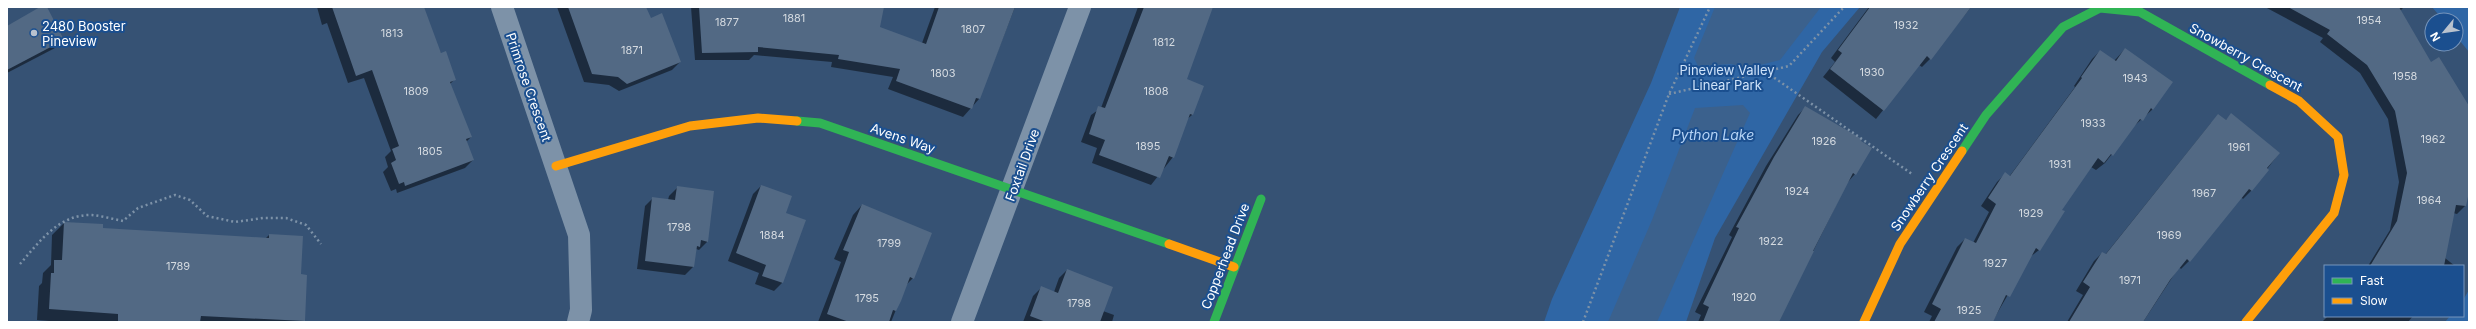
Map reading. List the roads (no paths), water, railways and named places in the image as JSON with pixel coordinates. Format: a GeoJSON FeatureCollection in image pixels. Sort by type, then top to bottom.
{"type":"FeatureCollection","features":[{"type":"Feature","properties":{"kind":"street","name":"Primrose Crescent"},"geometry":{"type":"LineString","coordinates":[[502,7],[579,235],[582,310],[578,322]]}},
{"type":"Feature","properties":{"kind":"street","name":"Foxtail Drive"},"geometry":{"type":"LineString","coordinates":[[962,322],[1080,7]]}},
{"type":"Feature","properties":{"kind":"street","name":"Snowberry Crescent"},"geometry":{"type":"LineString","coordinates":[[1864,322],[1900,244],[1986,115],[2063,27],[2100,8],[2140,12],[2299,101],[2338,137],[2344,175],[2334,213],[2246,322]]}},
{"type":"Feature","properties":{"kind":"street","name":"Avens Way"},"geometry":{"type":"LineString","coordinates":[[556,166],[690,126],[758,118],[820,124],[1234,267]]}},
{"type":"Feature","properties":{"kind":"street","name":"Copperhead Drive"},"geometry":{"type":"LineString","coordinates":[[1214,322],[1261,199]]}},
{"type":"Feature","properties":{"kind":"water"},"geometry":{"type":"Polygon","coordinates":[[[1715,7],[1821,7],[1780,60],[1748,68],[1731,64],[1698,66],[1694,58],[1715,7]]]}},
{"type":"Feature","properties":{"kind":"water","name":"Python Lake"},"geometry":{"type":"Polygon","coordinates":[[[1743,105],[1750,113],[1657,322],[1608,322],[1652,220],[1695,108],[1743,105]]]}},
{"type":"Feature","properties":{"kind":"place","name":"2480 Booster Pineview"},"geometry":{"type":"Point","coordinates":[34,33]}},
{"type":"Feature","properties":{"kind":"park label","name":"Pineview Valley Linear Park"},"geometry":{"type":"Point","coordinates":[1727,78]}}]}
